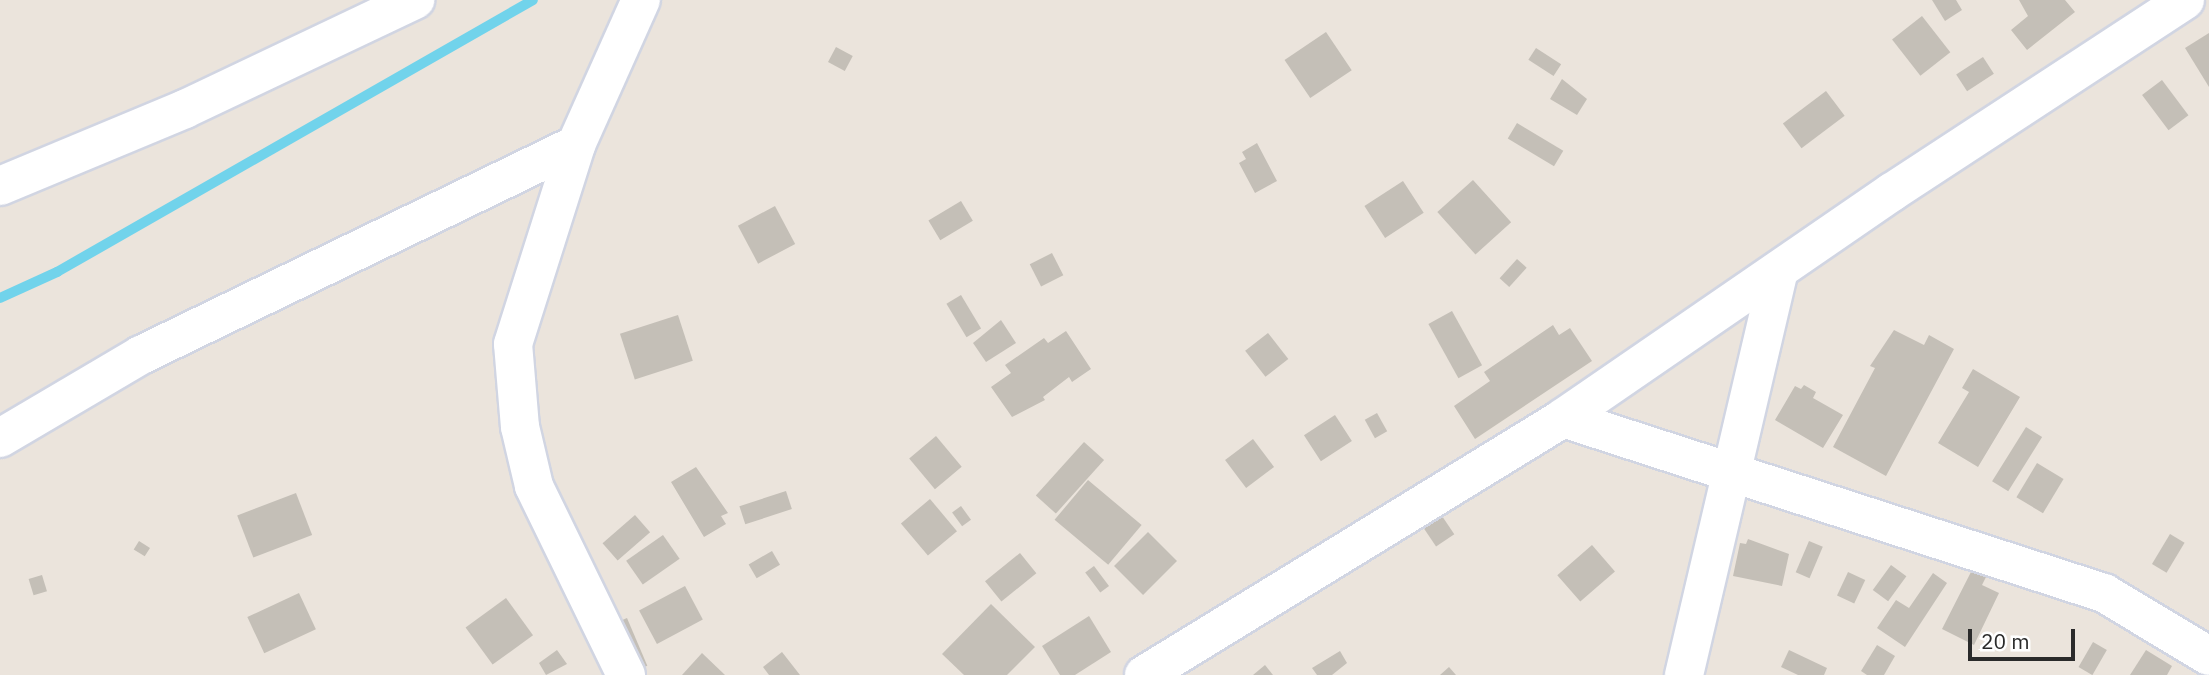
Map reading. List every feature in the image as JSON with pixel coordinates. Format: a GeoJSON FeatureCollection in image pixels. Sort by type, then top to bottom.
{"type":"FeatureCollection","features":[{"type":"Feature","properties":{"kind":"street"},"geometry":{"type":"LineString","coordinates":[[0,186],[185,109],[415,0]]}},
{"type":"Feature","properties":{"kind":"street"},"geometry":{"type":"LineString","coordinates":[[626,675],[534,486],[520,427],[513,344],[576,145],[641,0]]}},
{"type":"Feature","properties":{"kind":"street"},"geometry":{"type":"LineString","coordinates":[[1144,675],[1563,418],[2185,0]]}},
{"type":"Feature","properties":{"kind":"street"},"geometry":{"type":"LineString","coordinates":[[0,438],[141,355],[576,145]]}},
{"type":"Feature","properties":{"kind":"street"},"geometry":{"type":"LineString","coordinates":[[1684,675],[1734,474],[1779,271]]}},
{"type":"Feature","properties":{"kind":"street"},"geometry":{"type":"LineString","coordinates":[[1563,418],[2104,593],[2209,656]]}},
{"type":"Feature","properties":{"kind":"building"},"geometry":{"type":"Polygon","coordinates":[[[1932,0],[1956,0],[1962,10],[1945,21],[1932,0]]]}},
{"type":"Feature","properties":{"kind":"building"},"geometry":{"type":"Polygon","coordinates":[[[2019,0],[2065,0],[2075,12],[2027,50],[2011,30],[2028,16],[2019,0]]]}},
{"type":"Feature","properties":{"kind":"building"},"geometry":{"type":"Polygon","coordinates":[[[1922,16],[1950,52],[1920,76],[1892,39],[1922,16]]]}},
{"type":"Feature","properties":{"kind":"building"},"geometry":{"type":"Polygon","coordinates":[[[1326,32],[1352,70],[1310,98],[1285,60],[1326,32]]]}},
{"type":"Feature","properties":{"kind":"building"},"geometry":{"type":"Polygon","coordinates":[[[2209,33],[2209,87],[2185,48],[2209,33]]]}},
{"type":"Feature","properties":{"kind":"building"},"geometry":{"type":"Polygon","coordinates":[[[836,47],[853,56],[845,71],[828,62],[836,47]]]}},
{"type":"Feature","properties":{"kind":"building"},"geometry":{"type":"Polygon","coordinates":[[[1536,48],[1561,64],[1554,76],[1528,60],[1536,48]]]}},
{"type":"Feature","properties":{"kind":"building"},"geometry":{"type":"Polygon","coordinates":[[[1983,57],[1994,74],[1967,91],[1956,74],[1983,57]]]}},
{"type":"Feature","properties":{"kind":"building"},"geometry":{"type":"Polygon","coordinates":[[[1562,79],[1587,99],[1577,115],[1550,99],[1562,79]]]}},
{"type":"Feature","properties":{"kind":"building"},"geometry":{"type":"Polygon","coordinates":[[[2162,80],[2188,115],[2169,130],[2142,95],[2162,80]]]}},
{"type":"Feature","properties":{"kind":"building"},"geometry":{"type":"Polygon","coordinates":[[[1826,91],[1845,116],[1802,148],[1783,123],[1826,91]]]}},
{"type":"Feature","properties":{"kind":"building"},"geometry":{"type":"Polygon","coordinates":[[[1517,123],[1563,151],[1554,166],[1508,138],[1517,123]]]}},
{"type":"Feature","properties":{"kind":"building"},"geometry":{"type":"Polygon","coordinates":[[[1257,143],[1277,181],[1255,193],[1239,163],[1246,159],[1242,152],[1257,143]]]}},
{"type":"Feature","properties":{"kind":"building"},"geometry":{"type":"Polygon","coordinates":[[[1473,180],[1511,222],[1475,254],[1437,212],[1473,180]]]}},
{"type":"Feature","properties":{"kind":"building"},"geometry":{"type":"Polygon","coordinates":[[[1403,181],[1424,213],[1385,238],[1364,206],[1403,181]]]}},
{"type":"Feature","properties":{"kind":"building"},"geometry":{"type":"Polygon","coordinates":[[[961,201],[973,221],[940,240],[928,221],[961,201]]]}},
{"type":"Feature","properties":{"kind":"building"},"geometry":{"type":"Polygon","coordinates":[[[775,206],[795,244],[758,264],[738,226],[775,206]]]}},
{"type":"Feature","properties":{"kind":"building"},"geometry":{"type":"Polygon","coordinates":[[[1052,253],[1063,275],[1041,287],[1030,264],[1052,253]]]}},
{"type":"Feature","properties":{"kind":"building"},"geometry":{"type":"Polygon","coordinates":[[[1517,259],[1527,268],[1509,287],[1500,278],[1517,259]]]}},
{"type":"Feature","properties":{"kind":"building"},"geometry":{"type":"Polygon","coordinates":[[[961,295],[981,328],[967,337],[946,304],[961,295]]]}},
{"type":"Feature","properties":{"kind":"building"},"geometry":{"type":"Polygon","coordinates":[[[1452,311],[1482,365],[1458,378],[1428,324],[1452,311]]]}},
{"type":"Feature","properties":{"kind":"building"},"geometry":{"type":"Polygon","coordinates":[[[678,315],[693,361],[635,380],[620,334],[678,315]]]}},
{"type":"Feature","properties":{"kind":"building"},"geometry":{"type":"Polygon","coordinates":[[[1001,320],[1016,343],[986,362],[973,343],[1001,320]]]}},
{"type":"Feature","properties":{"kind":"building"},"geometry":{"type":"Polygon","coordinates":[[[1553,325],[1559,335],[1570,328],[1592,361],[1475,439],[1454,406],[1490,381],[1484,372],[1553,325]]]}},
{"type":"Feature","properties":{"kind":"building"},"geometry":{"type":"Polygon","coordinates":[[[1894,330],[1924,345],[1929,335],[1954,349],[1886,476],[1833,447],[1875,368],[1870,366],[1894,330]]]}},
{"type":"Feature","properties":{"kind":"building"},"geometry":{"type":"Polygon","coordinates":[[[1066,331],[1091,369],[1072,382],[1069,377],[1043,397],[1045,400],[1012,417],[991,387],[1011,373],[1005,365],[1044,338],[1048,343],[1066,331]]]}},
{"type":"Feature","properties":{"kind":"building"},"geometry":{"type":"Polygon","coordinates":[[[1268,333],[1288,359],[1265,377],[1245,351],[1268,333]]]}},
{"type":"Feature","properties":{"kind":"building"},"geometry":{"type":"Polygon","coordinates":[[[1973,369],[2020,397],[1978,467],[1938,443],[1969,392],[1962,388],[1973,369]]]}},
{"type":"Feature","properties":{"kind":"building"},"geometry":{"type":"Polygon","coordinates":[[[1804,385],[1816,392],[1813,398],[1843,415],[1823,448],[1775,420],[1795,386],[1801,389],[1804,385]]]}},
{"type":"Feature","properties":{"kind":"building"},"geometry":{"type":"Polygon","coordinates":[[[1377,413],[1387,431],[1375,438],[1365,420],[1377,413]]]}},
{"type":"Feature","properties":{"kind":"building"},"geometry":{"type":"Polygon","coordinates":[[[1335,415],[1352,441],[1321,461],[1304,435],[1335,415]]]}},
{"type":"Feature","properties":{"kind":"building"},"geometry":{"type":"Polygon","coordinates":[[[2026,427],[2042,437],[2008,491],[1992,481],[2026,427]]]}},
{"type":"Feature","properties":{"kind":"building"},"geometry":{"type":"Polygon","coordinates":[[[936,436],[962,467],[935,489],[909,458],[936,436]]]}},
{"type":"Feature","properties":{"kind":"building"},"geometry":{"type":"Polygon","coordinates":[[[1253,439],[1274,467],[1246,488],[1225,460],[1253,439]]]}},
{"type":"Feature","properties":{"kind":"building"},"geometry":{"type":"Polygon","coordinates":[[[1084,442],[1104,460],[1056,514],[1036,496],[1084,442]]]}},
{"type":"Feature","properties":{"kind":"building"},"geometry":{"type":"Polygon","coordinates":[[[2037,463],[2064,479],[2043,513],[2016,497],[2037,463]]]}},
{"type":"Feature","properties":{"kind":"building"},"geometry":{"type":"Polygon","coordinates":[[[696,467],[728,513],[721,516],[726,524],[704,537],[671,482],[696,467]]]}},
{"type":"Feature","properties":{"kind":"building"},"geometry":{"type":"Polygon","coordinates":[[[1088,480],[1142,525],[1108,565],[1055,520],[1088,480]]]}},
{"type":"Feature","properties":{"kind":"building"},"geometry":{"type":"Polygon","coordinates":[[[786,491],[792,509],[745,524],[739,506],[786,491]]]}},
{"type":"Feature","properties":{"kind":"building"},"geometry":{"type":"Polygon","coordinates":[[[296,493],[312,535],[253,558],[237,516],[296,493]]]}},
{"type":"Feature","properties":{"kind":"building"},"geometry":{"type":"Polygon","coordinates":[[[930,499],[957,531],[928,556],[901,523],[930,499]]]}},
{"type":"Feature","properties":{"kind":"building"},"geometry":{"type":"Polygon","coordinates":[[[961,506],[971,520],[962,526],[952,512],[961,506]]]}},
{"type":"Feature","properties":{"kind":"building"},"geometry":{"type":"Polygon","coordinates":[[[635,515],[650,532],[618,561],[603,543],[635,515]]]}},
{"type":"Feature","properties":{"kind":"building"},"geometry":{"type":"Polygon","coordinates":[[[1442,516],[1454,534],[1436,547],[1424,528],[1442,516]]]}},
{"type":"Feature","properties":{"kind":"building"},"geometry":{"type":"Polygon","coordinates":[[[1148,532],[1177,561],[1143,595],[1114,566],[1148,532]]]}},
{"type":"Feature","properties":{"kind":"building"},"geometry":{"type":"Polygon","coordinates":[[[2170,534],[2185,543],[2167,573],[2152,564],[2170,534]]]}},
{"type":"Feature","properties":{"kind":"building"},"geometry":{"type":"Polygon","coordinates":[[[663,535],[680,559],[643,585],[626,561],[663,535]]]}},
{"type":"Feature","properties":{"kind":"building"},"geometry":{"type":"Polygon","coordinates":[[[1748,539],[1789,554],[1782,586],[1733,576],[1740,543],[1746,544],[1748,539]]]}},
{"type":"Feature","properties":{"kind":"building"},"geometry":{"type":"Polygon","coordinates":[[[139,541],[150,548],[145,556],[134,549],[139,541]]]}},
{"type":"Feature","properties":{"kind":"building"},"geometry":{"type":"Polygon","coordinates":[[[1809,541],[1823,547],[1810,578],[1796,572],[1809,541]]]}},
{"type":"Feature","properties":{"kind":"building"},"geometry":{"type":"Polygon","coordinates":[[[1592,545],[1615,571],[1580,602],[1557,575],[1592,545]]]}},
{"type":"Feature","properties":{"kind":"building"},"geometry":{"type":"Polygon","coordinates":[[[772,551],[780,565],[757,578],[749,564],[772,551]]]}},
{"type":"Feature","properties":{"kind":"building"},"geometry":{"type":"Polygon","coordinates":[[[1020,553],[1036,573],[1001,602],[985,581],[1020,553]]]}},
{"type":"Feature","properties":{"kind":"building"},"geometry":{"type":"Polygon","coordinates":[[[1891,565],[1906,576],[1888,601],[1873,590],[1891,565]]]}},
{"type":"Feature","properties":{"kind":"building"},"geometry":{"type":"Polygon","coordinates":[[[1094,566],[1109,586],[1100,593],[1085,573],[1094,566]]]}},
{"type":"Feature","properties":{"kind":"building"},"geometry":{"type":"Polygon","coordinates":[[[1972,570],[1986,577],[1982,585],[1999,593],[1974,645],[1942,629],[1972,570]]]}},
{"type":"Feature","properties":{"kind":"building"},"geometry":{"type":"Polygon","coordinates":[[[1848,572],[1865,580],[1854,604],[1837,596],[1848,572]]]}},
{"type":"Feature","properties":{"kind":"building"},"geometry":{"type":"Polygon","coordinates":[[[1933,573],[1947,583],[1905,647],[1877,628],[1896,600],[1909,608],[1933,573]]]}},
{"type":"Feature","properties":{"kind":"building"},"geometry":{"type":"Polygon","coordinates":[[[42,575],[47,591],[34,595],[29,579],[42,575]]]}},
{"type":"Feature","properties":{"kind":"building"},"geometry":{"type":"Polygon","coordinates":[[[685,586],[703,620],[657,644],[639,610],[685,586]]]}},
{"type":"Feature","properties":{"kind":"building"},"geometry":{"type":"Polygon","coordinates":[[[299,593],[316,629],[264,653],[247,617],[299,593]]]}},
{"type":"Feature","properties":{"kind":"building"},"geometry":{"type":"Polygon","coordinates":[[[506,598],[533,635],[493,665],[466,627],[506,598]]]}},
{"type":"Feature","properties":{"kind":"building"},"geometry":{"type":"Polygon","coordinates":[[[991,604],[1035,647],[1007,675],[964,675],[942,654],[991,604]]]}},
{"type":"Feature","properties":{"kind":"building"},"geometry":{"type":"Polygon","coordinates":[[[1089,616],[1111,652],[1075,675],[1060,675],[1042,646],[1089,616]]]}},
{"type":"Feature","properties":{"kind":"building"},"geometry":{"type":"Polygon","coordinates":[[[627,618],[647,666],[632,673],[611,625],[627,618]]]}},
{"type":"Feature","properties":{"kind":"building"},"geometry":{"type":"Polygon","coordinates":[[[2093,642],[2107,650],[2092,675],[2078,667],[2093,642]]]}},
{"type":"Feature","properties":{"kind":"building"},"geometry":{"type":"Polygon","coordinates":[[[1877,645],[1895,656],[1884,675],[1867,675],[1861,671],[1877,645]]]}},
{"type":"Feature","properties":{"kind":"building"},"geometry":{"type":"Polygon","coordinates":[[[557,650],[567,664],[546,675],[539,663],[557,650]]]}},
{"type":"Feature","properties":{"kind":"building"},"geometry":{"type":"Polygon","coordinates":[[[1789,650],[1827,668],[1824,675],[1798,675],[1781,667],[1789,650]]]}},
{"type":"Feature","properties":{"kind":"building"},"geometry":{"type":"Polygon","coordinates":[[[2146,650],[2172,666],[2167,675],[2130,675],[2146,650]]]}},
{"type":"Feature","properties":{"kind":"building"},"geometry":{"type":"Polygon","coordinates":[[[1340,651],[1347,663],[1332,675],[1317,675],[1312,668],[1340,651]]]}},
{"type":"Feature","properties":{"kind":"building"},"geometry":{"type":"Polygon","coordinates":[[[782,652],[800,675],[769,675],[763,667],[782,652]]]}},
{"type":"Feature","properties":{"kind":"building"},"geometry":{"type":"Polygon","coordinates":[[[702,653],[725,675],[682,675],[702,653]]]}},
{"type":"Feature","properties":{"kind":"building"},"geometry":{"type":"Polygon","coordinates":[[[1265,665],[1273,675],[1253,675],[1265,665]]]}},
{"type":"Feature","properties":{"kind":"building"},"geometry":{"type":"Polygon","coordinates":[[[1449,667],[1456,675],[1440,675],[1449,667]]]}},
{"type":"Feature","properties":{"kind":"waterway"},"geometry":{"type":"LineString","coordinates":[[0,298],[57,272],[533,0]]}}]}
